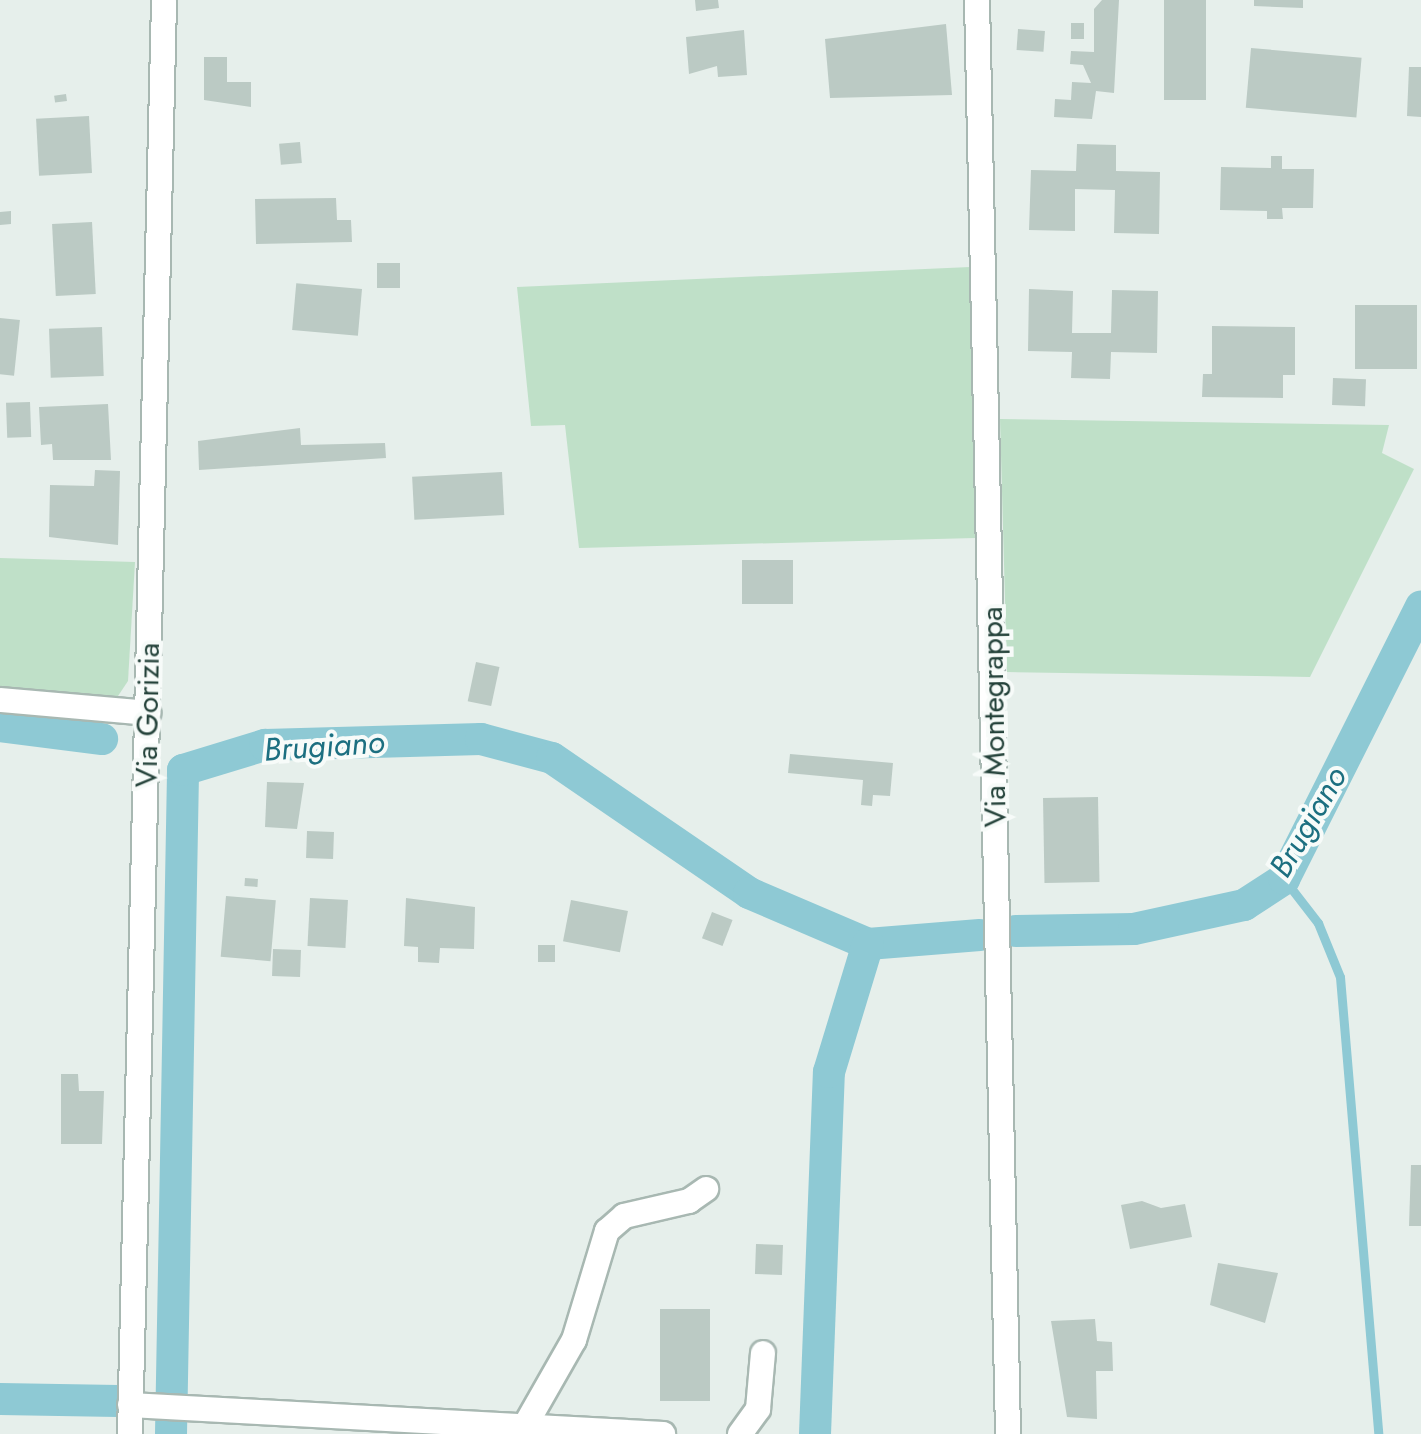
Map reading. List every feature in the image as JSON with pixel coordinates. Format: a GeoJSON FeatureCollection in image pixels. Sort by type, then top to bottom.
{"type":"FeatureCollection","features":[{"type":"Feature","properties":{"kind":"street","name":"Via Gorizia"},"geometry":{"type":"LineString","coordinates":[[130,1434],[142,1405],[155,157],[161,152],[164,0]]}},
{"type":"Feature","properties":{"kind":"street","name":"Via Montegrappa"},"geometry":{"type":"LineString","coordinates":[[977,0],[1008,1434]]}},
{"type":"Feature","properties":{"kind":"street"},"geometry":{"type":"LineString","coordinates":[[0,700],[148,713]]}},
{"type":"Feature","properties":{"kind":"street"},"geometry":{"type":"LineString","coordinates":[[532,1428],[574,1340],[607,1231],[624,1216],[689,1201],[706,1189]]}},
{"type":"Feature","properties":{"kind":"street"},"geometry":{"type":"LineString","coordinates":[[740,1434],[758,1409],[763,1353]]}},
{"type":"Feature","properties":{"kind":"street"},"geometry":{"type":"LineString","coordinates":[[142,1405],[663,1434]]}},
{"type":"Feature","properties":{"kind":"green space"},"geometry":{"type":"Polygon","coordinates":[[[970,267],[975,538],[579,548],[565,425],[531,426],[517,287],[970,267]]]}},
{"type":"Feature","properties":{"kind":"green space"},"geometry":{"type":"Polygon","coordinates":[[[1000,419],[1389,425],[1382,453],[1414,469],[1310,677],[1007,672],[1000,419]]]}},
{"type":"Feature","properties":{"kind":"green space"},"geometry":{"type":"Polygon","coordinates":[[[0,558],[135,562],[128,681],[116,699],[0,688],[0,558]]]}},
{"type":"Feature","properties":{"kind":"building"},"geometry":{"type":"Polygon","coordinates":[[[695,0],[718,0],[719,8],[696,11],[695,0]]]}},
{"type":"Feature","properties":{"kind":"building"},"geometry":{"type":"Polygon","coordinates":[[[1102,0],[1119,0],[1114,93],[1096,91],[1092,119],[1054,117],[1055,99],[1071,100],[1072,82],[1091,83],[1083,65],[1070,64],[1071,51],[1094,52],[1094,9],[1102,0]]]}},
{"type":"Feature","properties":{"kind":"building"},"geometry":{"type":"Polygon","coordinates":[[[1164,0],[1206,0],[1206,100],[1164,100],[1164,0]]]}},
{"type":"Feature","properties":{"kind":"building"},"geometry":{"type":"Polygon","coordinates":[[[1254,0],[1303,0],[1303,8],[1254,6],[1254,0]]]}},
{"type":"Feature","properties":{"kind":"building"},"geometry":{"type":"Polygon","coordinates":[[[1071,23],[1084,23],[1084,39],[1071,39],[1071,23]]]}},
{"type":"Feature","properties":{"kind":"building"},"geometry":{"type":"Polygon","coordinates":[[[946,24],[952,95],[830,98],[825,39],[946,24]]]}},
{"type":"Feature","properties":{"kind":"building"},"geometry":{"type":"Polygon","coordinates":[[[1018,29],[1045,31],[1043,52],[1017,50],[1018,29]]]}},
{"type":"Feature","properties":{"kind":"building"},"geometry":{"type":"Polygon","coordinates":[[[744,30],[747,75],[718,77],[717,66],[689,74],[686,37],[744,30]]]}},
{"type":"Feature","properties":{"kind":"building"},"geometry":{"type":"Polygon","coordinates":[[[1251,48],[1362,58],[1356,117],[1246,108],[1251,48]]]}},
{"type":"Feature","properties":{"kind":"building"},"geometry":{"type":"Polygon","coordinates":[[[204,57],[227,57],[227,82],[251,82],[251,107],[204,100],[204,57]]]}},
{"type":"Feature","properties":{"kind":"building"},"geometry":{"type":"Polygon","coordinates":[[[1409,67],[1421,67],[1421,117],[1407,116],[1409,67]]]}},
{"type":"Feature","properties":{"kind":"building"},"geometry":{"type":"Polygon","coordinates":[[[66,94],[67,101],[55,103],[54,96],[66,94]]]}},
{"type":"Feature","properties":{"kind":"building"},"geometry":{"type":"Polygon","coordinates":[[[89,116],[92,173],[39,176],[36,119],[89,116]]]}},
{"type":"Feature","properties":{"kind":"building"},"geometry":{"type":"Polygon","coordinates":[[[300,142],[302,163],[281,165],[279,144],[300,142]]]}},
{"type":"Feature","properties":{"kind":"building"},"geometry":{"type":"Polygon","coordinates":[[[1077,144],[1116,145],[1116,171],[1160,172],[1159,234],[1114,233],[1115,190],[1075,189],[1075,231],[1029,230],[1031,170],[1076,171],[1077,144]]]}},
{"type":"Feature","properties":{"kind":"building"},"geometry":{"type":"Polygon","coordinates":[[[1271,156],[1282,156],[1282,169],[1314,169],[1313,208],[1282,208],[1283,219],[1267,219],[1267,211],[1220,210],[1221,167],[1271,168],[1271,156]]]}},
{"type":"Feature","properties":{"kind":"building"},"geometry":{"type":"Polygon","coordinates":[[[336,198],[337,220],[351,220],[352,242],[256,244],[255,199],[336,198]]]}},
{"type":"Feature","properties":{"kind":"building"},"geometry":{"type":"Polygon","coordinates":[[[11,211],[11,224],[0,225],[0,212],[11,211]]]}},
{"type":"Feature","properties":{"kind":"building"},"geometry":{"type":"Polygon","coordinates":[[[92,222],[96,294],[56,296],[52,224],[92,222]]]}},
{"type":"Feature","properties":{"kind":"building"},"geometry":{"type":"Polygon","coordinates":[[[377,263],[400,263],[400,288],[377,288],[377,263]]]}},
{"type":"Feature","properties":{"kind":"building"},"geometry":{"type":"Polygon","coordinates":[[[296,283],[362,289],[358,336],[292,330],[296,283]]]}},
{"type":"Feature","properties":{"kind":"building"},"geometry":{"type":"Polygon","coordinates":[[[1029,289],[1073,291],[1072,333],[1111,333],[1112,290],[1158,291],[1157,353],[1111,352],[1110,379],[1071,378],[1072,352],[1028,351],[1029,289]]]}},
{"type":"Feature","properties":{"kind":"building"},"geometry":{"type":"Polygon","coordinates":[[[1355,305],[1417,305],[1417,369],[1355,369],[1355,305]]]}},
{"type":"Feature","properties":{"kind":"building"},"geometry":{"type":"Polygon","coordinates":[[[0,318],[20,320],[14,376],[0,374],[0,318]]]}},
{"type":"Feature","properties":{"kind":"building"},"geometry":{"type":"Polygon","coordinates":[[[1212,326],[1295,327],[1295,375],[1283,375],[1283,398],[1202,397],[1203,374],[1212,374],[1212,326]]]}},
{"type":"Feature","properties":{"kind":"building"},"geometry":{"type":"Polygon","coordinates":[[[102,327],[104,376],[51,378],[49,329],[102,327]]]}},
{"type":"Feature","properties":{"kind":"building"},"geometry":{"type":"Polygon","coordinates":[[[1333,378],[1366,379],[1365,406],[1332,405],[1333,378]]]}},
{"type":"Feature","properties":{"kind":"building"},"geometry":{"type":"Polygon","coordinates":[[[30,402],[31,437],[7,438],[6,403],[30,402]]]}},
{"type":"Feature","properties":{"kind":"building"},"geometry":{"type":"Polygon","coordinates":[[[108,404],[111,460],[53,460],[52,444],[41,445],[39,407],[108,404]]]}},
{"type":"Feature","properties":{"kind":"building"},"geometry":{"type":"Polygon","coordinates":[[[300,428],[301,445],[385,443],[386,458],[199,470],[198,441],[300,428]]]}},
{"type":"Feature","properties":{"kind":"building"},"geometry":{"type":"Polygon","coordinates":[[[95,470],[120,471],[118,545],[49,537],[50,485],[94,486],[95,470]]]}},
{"type":"Feature","properties":{"kind":"building"},"geometry":{"type":"Polygon","coordinates":[[[502,472],[504,515],[414,520],[412,477],[502,472]]]}},
{"type":"Feature","properties":{"kind":"building"},"geometry":{"type":"Polygon","coordinates":[[[742,560],[793,560],[793,604],[742,604],[742,560]]]}},
{"type":"Feature","properties":{"kind":"building"},"geometry":{"type":"Polygon","coordinates":[[[476,662],[499,667],[491,706],[468,701],[476,662]]]}},
{"type":"Feature","properties":{"kind":"building"},"geometry":{"type":"Polygon","coordinates":[[[790,754],[893,763],[890,796],[873,795],[872,806],[861,805],[863,780],[788,773],[790,754]]]}},
{"type":"Feature","properties":{"kind":"building"},"geometry":{"type":"Polygon","coordinates":[[[267,782],[304,783],[297,829],[265,827],[267,782]]]}},
{"type":"Feature","properties":{"kind":"building"},"geometry":{"type":"Polygon","coordinates":[[[1098,797],[1099,882],[1044,883],[1043,798],[1098,797]]]}},
{"type":"Feature","properties":{"kind":"building"},"geometry":{"type":"Polygon","coordinates":[[[307,831],[334,832],[333,859],[306,858],[307,831]]]}},
{"type":"Feature","properties":{"kind":"building"},"geometry":{"type":"Polygon","coordinates":[[[245,878],[258,879],[257,887],[244,886],[245,878]]]}},
{"type":"Feature","properties":{"kind":"building"},"geometry":{"type":"Polygon","coordinates":[[[226,896],[276,900],[270,961],[221,957],[226,896]]]}},
{"type":"Feature","properties":{"kind":"building"},"geometry":{"type":"Polygon","coordinates":[[[310,898],[348,900],[345,948],[307,946],[310,898]]]}},
{"type":"Feature","properties":{"kind":"building"},"geometry":{"type":"Polygon","coordinates":[[[406,898],[475,907],[474,949],[440,948],[439,963],[418,962],[418,947],[404,946],[406,898]]]}},
{"type":"Feature","properties":{"kind":"building"},"geometry":{"type":"Polygon","coordinates":[[[571,900],[628,911],[620,952],[563,941],[571,900]]]}},
{"type":"Feature","properties":{"kind":"building"},"geometry":{"type":"Polygon","coordinates":[[[712,912],[733,920],[723,946],[702,938],[712,912]]]}},
{"type":"Feature","properties":{"kind":"building"},"geometry":{"type":"Polygon","coordinates":[[[538,945],[555,945],[555,962],[538,962],[538,945]]]}},
{"type":"Feature","properties":{"kind":"building"},"geometry":{"type":"Polygon","coordinates":[[[273,949],[301,950],[300,977],[272,976],[273,949]]]}},
{"type":"Feature","properties":{"kind":"building"},"geometry":{"type":"Polygon","coordinates":[[[61,1074],[78,1074],[79,1091],[104,1091],[102,1144],[61,1144],[61,1074]]]}},
{"type":"Feature","properties":{"kind":"building"},"geometry":{"type":"Polygon","coordinates":[[[1411,1165],[1421,1165],[1421,1226],[1409,1226],[1411,1165]]]}},
{"type":"Feature","properties":{"kind":"building"},"geometry":{"type":"Polygon","coordinates":[[[1142,1201],[1161,1208],[1185,1204],[1192,1237],[1130,1249],[1121,1205],[1142,1201]]]}},
{"type":"Feature","properties":{"kind":"building"},"geometry":{"type":"Polygon","coordinates":[[[756,1244],[783,1245],[782,1275],[755,1274],[756,1244]]]}},
{"type":"Feature","properties":{"kind":"building"},"geometry":{"type":"Polygon","coordinates":[[[1218,1263],[1278,1273],[1265,1323],[1210,1305],[1218,1263]]]}},
{"type":"Feature","properties":{"kind":"building"},"geometry":{"type":"Polygon","coordinates":[[[660,1309],[710,1309],[710,1401],[660,1401],[660,1309]]]}},
{"type":"Feature","properties":{"kind":"building"},"geometry":{"type":"Polygon","coordinates":[[[1095,1319],[1097,1341],[1112,1342],[1113,1371],[1096,1371],[1097,1419],[1067,1417],[1051,1321],[1095,1319]]]}},
{"type":"Feature","properties":{"kind":"waterway","name":"Brugiano"},"geometry":{"type":"LineString","coordinates":[[1016,931],[1134,929],[1244,905],[1284,879],[1421,607]]}},
{"type":"Feature","properties":{"kind":"waterway"},"geometry":{"type":"LineString","coordinates":[[0,726],[102,739]]}},
{"type":"Feature","properties":{"kind":"waterway","name":"Brugiano"},"geometry":{"type":"LineString","coordinates":[[171,1434],[183,770],[265,745],[481,739],[552,758],[749,893],[868,944],[980,935]]}},
{"type":"Feature","properties":{"kind":"waterway"},"geometry":{"type":"LineString","coordinates":[[1284,879],[1318,923],[1340,977],[1378,1434]]}},
{"type":"Feature","properties":{"kind":"waterway"},"geometry":{"type":"LineString","coordinates":[[815,1434],[829,1072],[868,944]]}},
{"type":"Feature","properties":{"kind":"waterway"},"geometry":{"type":"LineString","coordinates":[[0,1399],[118,1401]]}}]}
